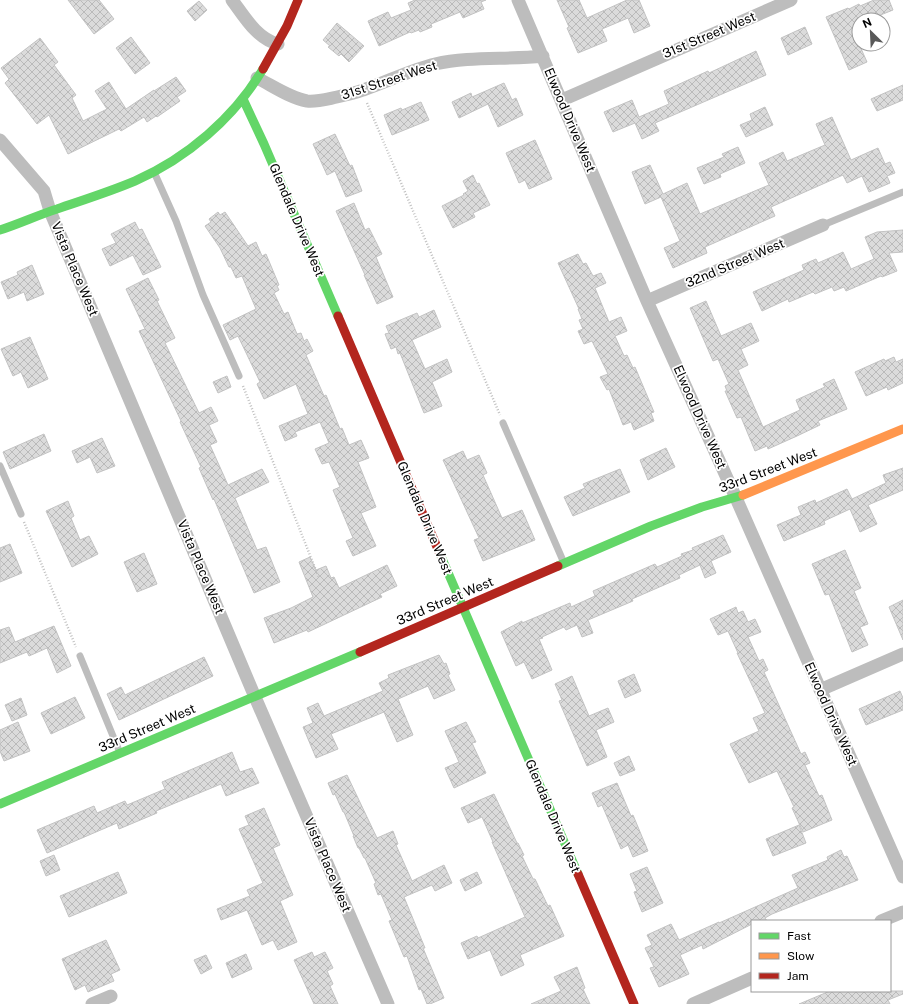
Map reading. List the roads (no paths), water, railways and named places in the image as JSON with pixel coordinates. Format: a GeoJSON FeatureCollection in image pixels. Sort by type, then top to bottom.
{"type":"FeatureCollection","features":[{"type":"Feature","properties":{"kind":"street"},"geometry":{"type":"LineString","coordinates":[[232,0],[258,33],[270,42],[278,44]]}},
{"type":"Feature","properties":{"kind":"street"},"geometry":{"type":"LineString","coordinates":[[0,230],[133,182],[154,172],[199,142],[216,128],[243,99],[269,61],[298,0]]}},
{"type":"Feature","properties":{"kind":"street","name":"Elwood Drive West"},"geometry":{"type":"LineString","coordinates":[[518,0],[647,301],[736,498],[903,877]]}},
{"type":"Feature","properties":{"kind":"street","name":"31st Street West"},"geometry":{"type":"LineString","coordinates":[[562,100],[790,0]]}},
{"type":"Feature","properties":{"kind":"street","name":"31st Street West"},"geometry":{"type":"LineString","coordinates":[[257,78],[294,97],[307,101],[322,101],[362,91],[417,69],[435,64],[457,60],[484,58],[524,58],[543,56]]}},
{"type":"Feature","properties":{"kind":"street","name":"Glendale Drive West"},"geometry":{"type":"LineString","coordinates":[[243,99],[270,158],[634,1004]]}},
{"type":"Feature","properties":{"kind":"street","name":"Vista Place West"},"geometry":{"type":"LineString","coordinates":[[0,140],[44,191],[50,212],[255,697],[388,1004]]}},
{"type":"Feature","properties":{"kind":"street","name":"32nd Street West"},"geometry":{"type":"LineString","coordinates":[[647,301],[823,225]]}},
{"type":"Feature","properties":{"kind":"street","name":"33rd Street West"},"geometry":{"type":"LineString","coordinates":[[0,804],[255,697],[651,526],[702,507],[736,498],[903,429]]}},
{"type":"Feature","properties":{"kind":"street"},"geometry":{"type":"LineString","coordinates":[[820,690],[903,654]]}},
{"type":"Feature","properties":{"kind":"street"},"geometry":{"type":"LineString","coordinates":[[883,920],[903,912]]}},
{"type":"Feature","properties":{"kind":"street"},"geometry":{"type":"LineString","coordinates":[[693,1004],[751,978]]}},
{"type":"Feature","properties":{"kind":"street"},"geometry":{"type":"LineString","coordinates":[[92,1004],[111,996]]}},
{"type":"Feature","properties":{"kind":"lane"},"geometry":{"type":"LineString","coordinates":[[154,172],[176,221],[203,295],[239,376]]}},
{"type":"Feature","properties":{"kind":"lane"},"geometry":{"type":"LineString","coordinates":[[823,225],[903,192]]}},
{"type":"Feature","properties":{"kind":"lane"},"geometry":{"type":"LineString","coordinates":[[503,423],[564,563]]}},
{"type":"Feature","properties":{"kind":"lane"},"geometry":{"type":"LineString","coordinates":[[0,466],[21,514]]}},
{"type":"Feature","properties":{"kind":"lane"},"geometry":{"type":"LineString","coordinates":[[80,656],[120,753]]}}]}
